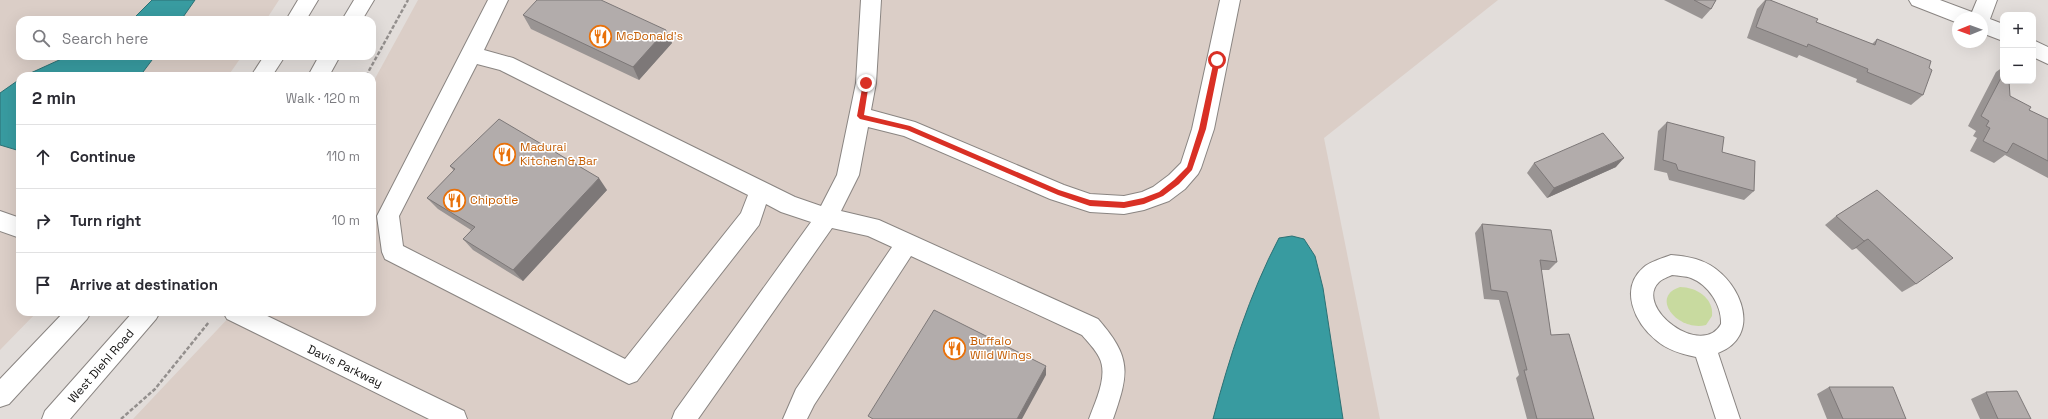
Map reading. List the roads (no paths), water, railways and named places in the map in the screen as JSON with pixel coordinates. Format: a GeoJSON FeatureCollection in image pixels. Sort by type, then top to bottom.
{"type":"FeatureCollection","features":[{"type":"Feature","properties":{"kind":"street"},"geometry":{"type":"LineString","coordinates":[[298,16],[308,0]]}},
{"type":"Feature","properties":{"kind":"street"},"geometry":{"type":"LineString","coordinates":[[354,16],[364,0]]}},
{"type":"Feature","properties":{"kind":"street"},"geometry":{"type":"LineString","coordinates":[[498,0],[472,54],[388,216],[393,252],[628,372],[751,218],[760,190]]}},
{"type":"Feature","properties":{"kind":"street"},"geometry":{"type":"LineString","coordinates":[[684,419],[827,217],[848,175],[866,83],[871,0]]}},
{"type":"Feature","properties":{"kind":"street"},"geometry":{"type":"LineString","coordinates":[[860,116],[908,128],[1058,192],[1090,203],[1124,205],[1144,201],[1161,194],[1190,168],[1203,129],[1230,0]]}},
{"type":"Feature","properties":{"kind":"street"},"geometry":{"type":"LineString","coordinates":[[1919,0],[1952,12]]}},
{"type":"Feature","properties":{"kind":"street"},"geometry":{"type":"LineString","coordinates":[[1982,12],[1987,0]]}},
{"type":"Feature","properties":{"kind":"street"},"geometry":{"type":"LineString","coordinates":[[1988,27],[2000,32]]}},
{"type":"Feature","properties":{"kind":"street"},"geometry":{"type":"LineString","coordinates":[[2036,50],[2048,56]]}},
{"type":"Feature","properties":{"kind":"street"},"geometry":{"type":"LineString","coordinates":[[472,54],[506,64],[789,204],[827,217],[871,227],[1090,327],[1106,343],[1114,360],[1114,382],[1101,419]]}},
{"type":"Feature","properties":{"kind":"street"},"geometry":{"type":"LineString","coordinates":[[264,72],[272,60]]}},
{"type":"Feature","properties":{"kind":"street"},"geometry":{"type":"LineString","coordinates":[[320,72],[328,60]]}},
{"type":"Feature","properties":{"kind":"street"},"geometry":{"type":"LineString","coordinates":[[0,221],[16,227]]}},
{"type":"Feature","properties":{"kind":"street"},"geometry":{"type":"LineString","coordinates":[[795,419],[805,397],[907,243]]}},
{"type":"Feature","properties":{"kind":"street"},"geometry":{"type":"LineString","coordinates":[[0,396],[75,316]]}},
{"type":"Feature","properties":{"kind":"street","name":"West Diehl Road"},"geometry":{"type":"LineString","coordinates":[[54,419],[144,316]]}},
{"type":"Feature","properties":{"kind":"street","name":"Davis Parkway"},"geometry":{"type":"LineString","coordinates":[[243,316],[455,419]]}},
{"type":"Feature","properties":{"kind":"street"},"geometry":{"type":"LineString","coordinates":[[1704,346],[1728,419]]}},
{"type":"Feature","properties":{"kind":"water"},"geometry":{"type":"Polygon","coordinates":[[[152,0],[195,0],[184,16],[136,16],[152,0]]]}},
{"type":"Feature","properties":{"kind":"water"},"geometry":{"type":"Polygon","coordinates":[[[59,60],[152,60],[143,72],[33,72],[59,60]]]}},
{"type":"Feature","properties":{"kind":"water"},"geometry":{"type":"Polygon","coordinates":[[[16,82],[16,150],[0,145],[0,93],[16,82]]]}},
{"type":"Feature","properties":{"kind":"water"},"geometry":{"type":"Polygon","coordinates":[[[1292,236],[1304,239],[1315,256],[1323,288],[1343,419],[1213,419],[1233,349],[1268,259],[1279,238],[1292,236]]]}},
{"type":"Feature","properties":{"kind":"place","name":"McDonald's"},"geometry":{"type":"Point","coordinates":[601,36]}},
{"type":"Feature","properties":{"kind":"place","name":"Madurai Kitchen & Bar"},"geometry":{"type":"Point","coordinates":[505,154]}},
{"type":"Feature","properties":{"kind":"place","name":"Chipotle"},"geometry":{"type":"Point","coordinates":[454,200]}},
{"type":"Feature","properties":{"kind":"place","name":"Buffalo Wild Wings"},"geometry":{"type":"Point","coordinates":[955,348]}}]}
